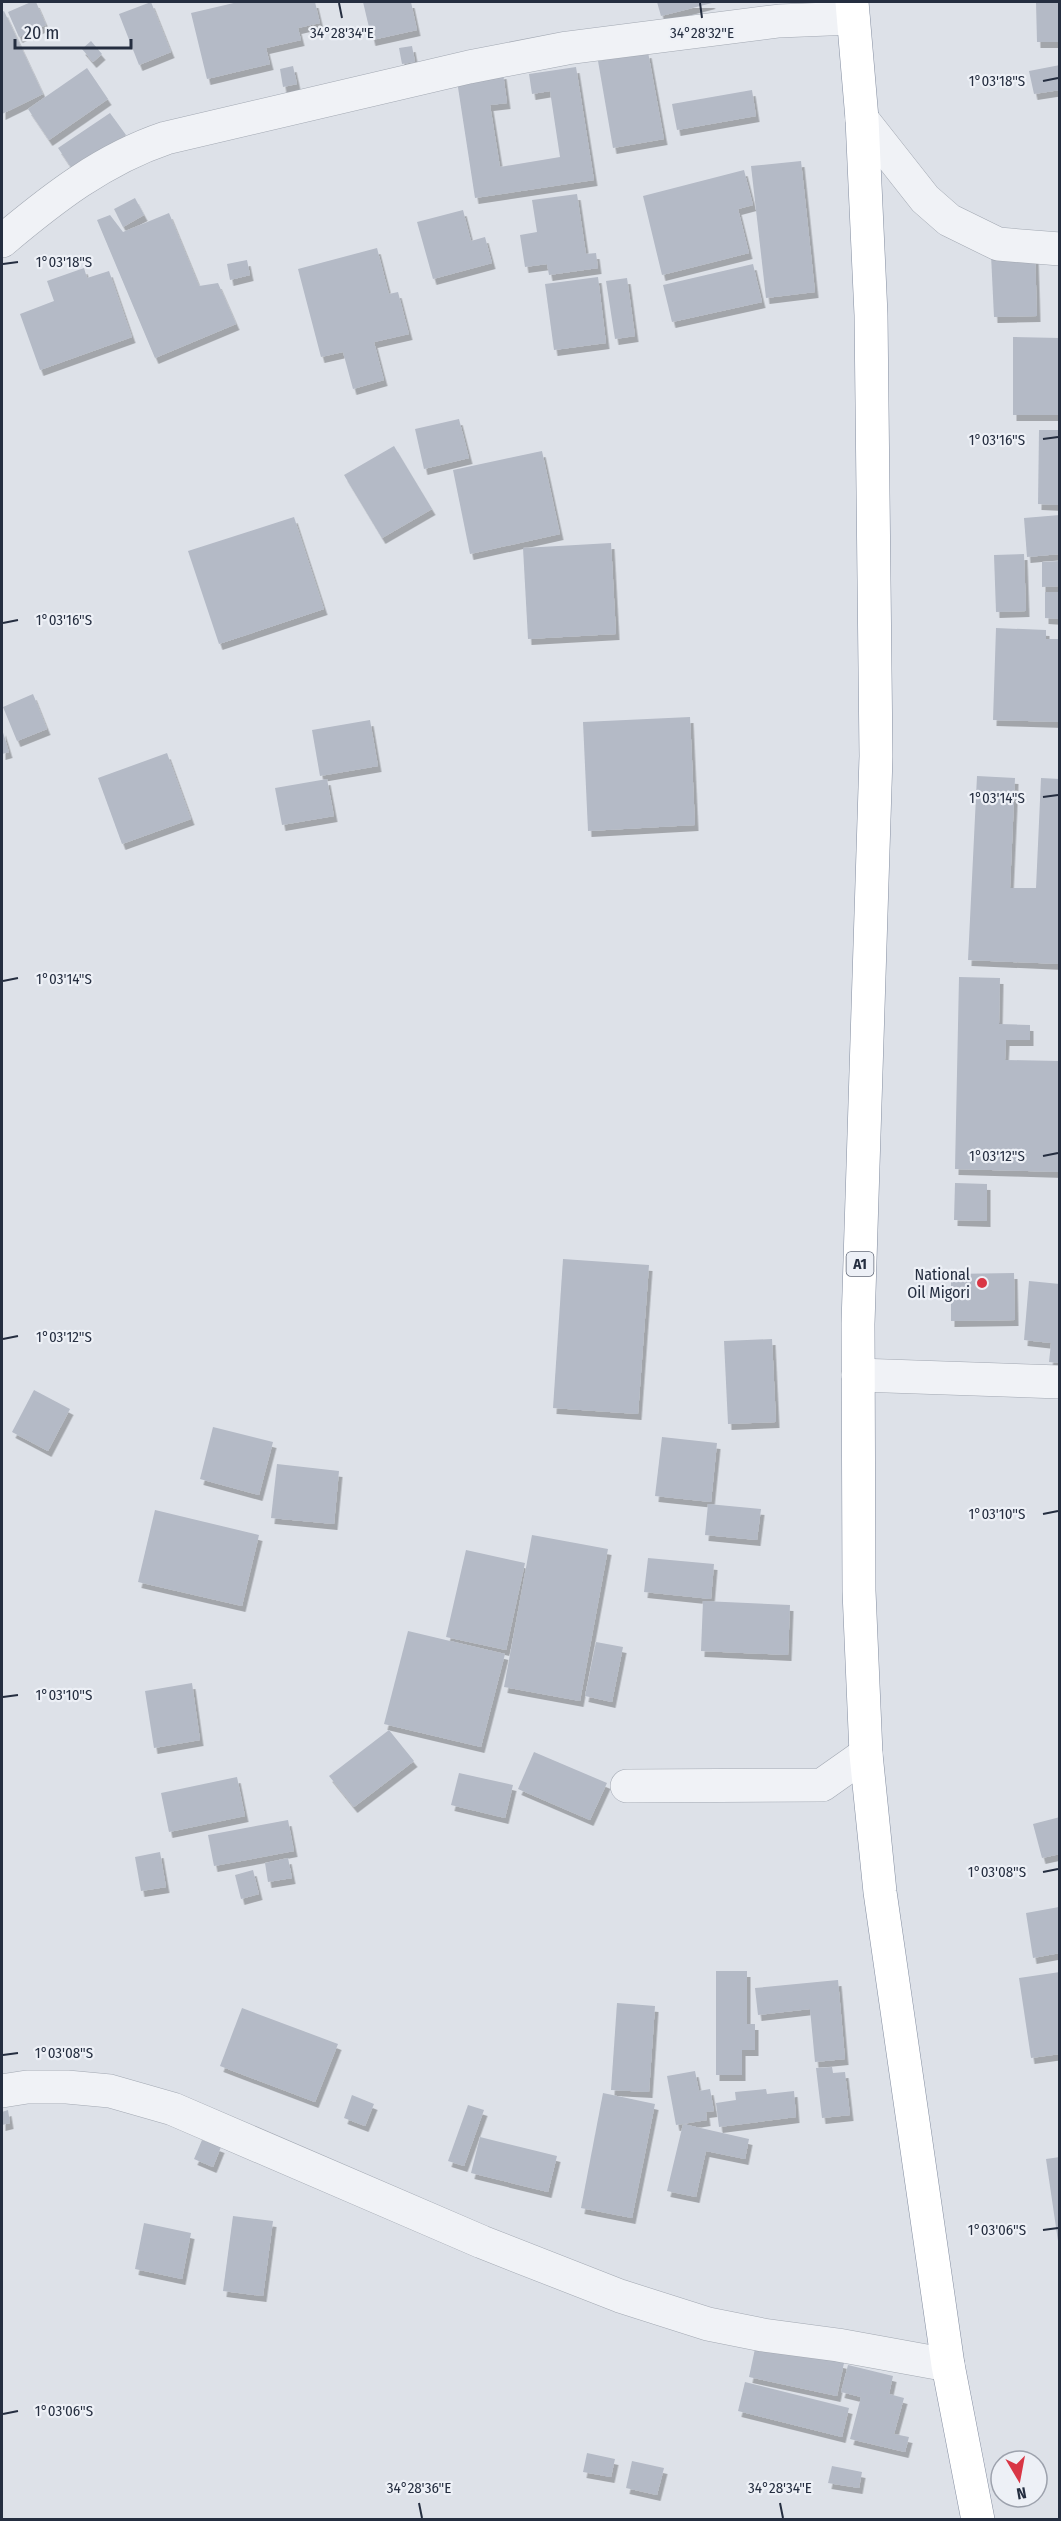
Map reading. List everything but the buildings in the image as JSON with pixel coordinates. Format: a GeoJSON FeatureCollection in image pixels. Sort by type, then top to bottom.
{"type":"FeatureCollection","features":[{"type":"Feature","properties":{"kind":"highway","name":"A1"},"geometry":{"type":"LineString","coordinates":[[853,10],[862,119],[870,315],[876,756],[858,1375],[859,1591],[866,1754],[880,1892],[948,2365],[978,2520]]}},
{"type":"Feature","properties":{"kind":"street"},"geometry":{"type":"LineString","coordinates":[[2,241],[64,190],[131,152],[166,138],[469,67],[567,48],[853,10]]}},
{"type":"Feature","properties":{"kind":"street"},"geometry":{"type":"LineString","coordinates":[[862,119],[925,199],[949,220],[998,244],[1059,249]]}},
{"type":"Feature","properties":{"kind":"street"},"geometry":{"type":"LineString","coordinates":[[858,1375],[1059,1382]]}},
{"type":"Feature","properties":{"kind":"street"},"geometry":{"type":"LineString","coordinates":[[627,1786],[822,1785],[866,1754]]}},
{"type":"Feature","properties":{"kind":"street"},"geometry":{"type":"LineString","coordinates":[[2,2091],[67,2087],[110,2091],[142,2100],[173,2109],[482,2242],[620,2296],[708,2325],[948,2365]]}},
{"type":"Feature","properties":{"kind":"place","name":"National Oil Migori"},"geometry":{"type":"Point","coordinates":[982,1283]}}]}
